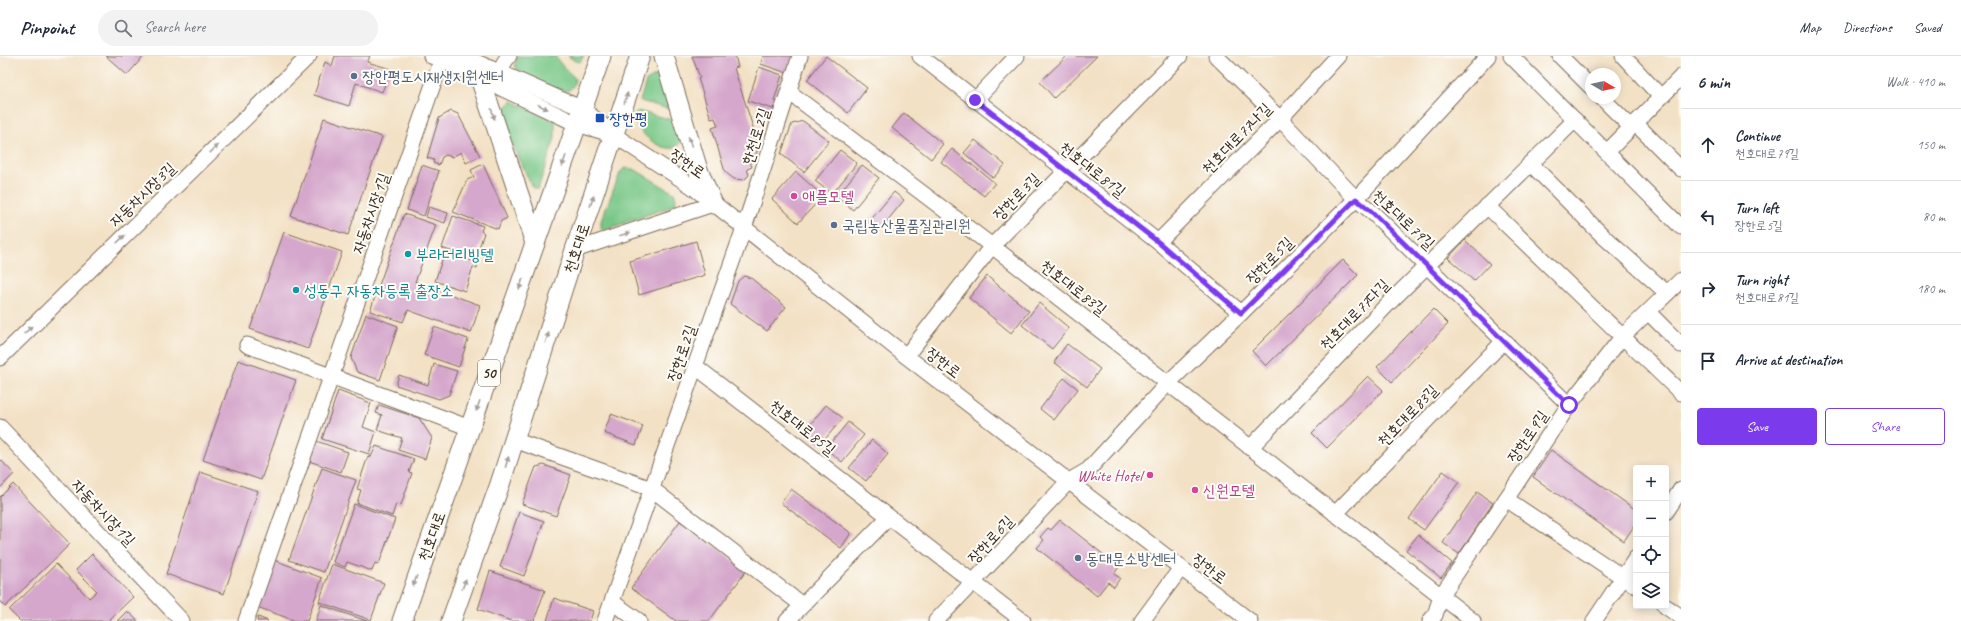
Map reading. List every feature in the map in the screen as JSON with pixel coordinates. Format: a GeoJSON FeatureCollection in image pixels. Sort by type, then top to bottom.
{"type":"FeatureCollection","features":[{"type":"Feature","properties":{"kind":"main road","name":"천호대로"},"geometry":{"type":"LineString","coordinates":[[402,621],[601,56]]}},
{"type":"Feature","properties":{"kind":"main road","name":"천호대로"},"geometry":{"type":"LineString","coordinates":[[451,621],[514,440],[575,250],[640,56]]}},
{"type":"Feature","properties":{"kind":"main road"},"geometry":{"type":"LineString","coordinates":[[664,56],[698,170],[713,204]]}},
{"type":"Feature","properties":{"kind":"main road"},"geometry":{"type":"LineString","coordinates":[[489,75],[535,243]]}},
{"type":"Feature","properties":{"kind":"street","name":"자동차시장3길"},"geometry":{"type":"LineString","coordinates":[[0,358],[309,56]]}},
{"type":"Feature","properties":{"kind":"street"},"geometry":{"type":"LineString","coordinates":[[489,75],[508,56]]}},
{"type":"Feature","properties":{"kind":"street","name":"한천로2길"},"geometry":{"type":"LineString","coordinates":[[744,228],[800,56]]}},
{"type":"Feature","properties":{"kind":"street","name":"천호대로81길"},"geometry":{"type":"LineString","coordinates":[[920,56],[1158,242],[1241,313]]}},
{"type":"Feature","properties":{"kind":"street"},"geometry":{"type":"LineString","coordinates":[[975,100],[1017,56]]}},
{"type":"Feature","properties":{"kind":"street","name":"장한로3길"},"geometry":{"type":"LineString","coordinates":[[906,356],[992,246],[1180,56]]}},
{"type":"Feature","properties":{"kind":"street","name":"천호대로79길"},"geometry":{"type":"LineString","coordinates":[[1216,56],[1280,119],[1356,199],[1372,212],[1427,265],[1569,405]]}},
{"type":"Feature","properties":{"kind":"street","name":"천호대로77나길"},"geometry":{"type":"LineString","coordinates":[[1158,242],[1280,119],[1338,56]]}},
{"type":"Feature","properties":{"kind":"street","name":"장한로5길"},"geometry":{"type":"LineString","coordinates":[[1069,481],[1088,470],[1168,383],[1356,199],[1488,56]]}},
{"type":"Feature","properties":{"kind":"street"},"geometry":{"type":"LineString","coordinates":[[1512,56],[1681,227]]}},
{"type":"Feature","properties":{"kind":"street"},"geometry":{"type":"LineString","coordinates":[[1560,56],[1585,81]]}},
{"type":"Feature","properties":{"kind":"street"},"geometry":{"type":"LineString","coordinates":[[1622,56],[1662,96]]}},
{"type":"Feature","properties":{"kind":"street","name":"장한로"},"geometry":{"type":"LineString","coordinates":[[438,57],[489,75],[580,116],[614,135],[693,187],[906,356],[1250,621]]}},
{"type":"Feature","properties":{"kind":"street","name":"자동차시장1길"},"geometry":{"type":"LineString","coordinates":[[246,621],[332,378],[438,57]]}},
{"type":"Feature","properties":{"kind":"street"},"geometry":{"type":"LineString","coordinates":[[1606,152],[1681,77]]}},
{"type":"Feature","properties":{"kind":"street","name":"천호대로83길"},"geometry":{"type":"LineString","coordinates":[[789,92],[992,246],[1473,621]]}},
{"type":"Feature","properties":{"kind":"street"},"geometry":{"type":"LineString","coordinates":[[1608,104],[1626,122],[1639,127],[1681,170]]}},
{"type":"Feature","properties":{"kind":"street","name":"천호대로77다길"},"geometry":{"type":"LineString","coordinates":[[1250,448],[1427,265],[1574,120]]}},
{"type":"Feature","properties":{"kind":"street"},"geometry":{"type":"LineString","coordinates":[[1530,163],[1604,237],[1667,294]]}},
{"type":"Feature","properties":{"kind":"street"},"geometry":{"type":"LineString","coordinates":[[575,250],[713,204]]}},
{"type":"Feature","properties":{"kind":"street"},"geometry":{"type":"LineString","coordinates":[[1487,206],[1681,393]]}},
{"type":"Feature","properties":{"kind":"street","name":"장한로2길"},"geometry":{"type":"LineString","coordinates":[[605,621],[744,228]]}},
{"type":"Feature","properties":{"kind":"street","name":"장한로9길"},"geometry":{"type":"LineString","coordinates":[[1430,621],[1435,615],[1441,596],[1569,405],[1622,337],[1681,280]]}},
{"type":"Feature","properties":{"kind":"street"},"geometry":{"type":"LineString","coordinates":[[1648,312],[1681,345]]}},
{"type":"Feature","properties":{"kind":"street","name":"천호대로83길"},"geometry":{"type":"LineString","coordinates":[[1335,514],[1504,341]]}},
{"type":"Feature","properties":{"kind":"street"},"geometry":{"type":"LineString","coordinates":[[248,345],[332,378],[470,428]]}},
{"type":"Feature","properties":{"kind":"street","name":"천호대로85길"},"geometry":{"type":"LineString","coordinates":[[695,366],[1023,621]]}},
{"type":"Feature","properties":{"kind":"street","name":"자동차시장1길"},"geometry":{"type":"LineString","coordinates":[[0,427],[182,621]]}},
{"type":"Feature","properties":{"kind":"street"},"geometry":{"type":"LineString","coordinates":[[514,440],[652,489],[802,605]]}},
{"type":"Feature","properties":{"kind":"street","name":"장한로6길"},"geometry":{"type":"LineString","coordinates":[[936,621],[974,583],[1069,481]]}},
{"type":"Feature","properties":{"kind":"street"},"geometry":{"type":"LineString","coordinates":[[1669,508],[1681,490]]}},
{"type":"Feature","properties":{"kind":"street"},"geometry":{"type":"LineString","coordinates":[[1506,499],[1633,584]]}},
{"type":"Feature","properties":{"kind":"street"},"geometry":{"type":"LineString","coordinates":[[787,621],[889,517]]}},
{"type":"Feature","properties":{"kind":"street"},"geometry":{"type":"LineString","coordinates":[[1594,621],[1633,562]]}},
{"type":"Feature","properties":{"kind":"street"},"geometry":{"type":"LineString","coordinates":[[1142,621],[1181,568]]}},
{"type":"Feature","properties":{"kind":"street"},"geometry":{"type":"LineString","coordinates":[[612,602],[639,621]]}},
{"type":"Feature","properties":{"kind":"street"},"geometry":{"type":"LineString","coordinates":[[1669,609],[1681,617]]}},
{"type":"Feature","properties":{"kind":"green space"},"geometry":{"type":"Polygon","coordinates":[[[518,56],[555,56],[564,68],[575,78],[573,86],[567,91],[562,91],[549,87],[517,70],[515,65],[518,56]]]}},
{"type":"Feature","properties":{"kind":"green space"},"geometry":{"type":"Polygon","coordinates":[[[568,56],[584,56],[580,62],[575,61],[568,56]]]}},
{"type":"Feature","properties":{"kind":"green space"},"geometry":{"type":"Polygon","coordinates":[[[655,76],[662,77],[672,110],[640,101],[646,81],[655,76]]]}},
{"type":"Feature","properties":{"kind":"green space"},"geometry":{"type":"Polygon","coordinates":[[[512,101],[555,121],[555,138],[538,189],[532,187],[501,118],[502,111],[512,101]]]}},
{"type":"Feature","properties":{"kind":"green space"},"geometry":{"type":"Polygon","coordinates":[[[638,111],[677,121],[681,142],[674,148],[668,148],[654,143],[642,133],[635,120],[634,114],[638,111]]]}},
{"type":"Feature","properties":{"kind":"green space"},"geometry":{"type":"Polygon","coordinates":[[[624,168],[634,169],[674,193],[676,198],[675,205],[605,230],[601,229],[601,221],[620,173],[624,168]]]}},
{"type":"Feature","properties":{"kind":"building"},"geometry":{"type":"Polygon","coordinates":[[[106,56],[144,56],[127,75],[106,56]]]}},
{"type":"Feature","properties":{"kind":"building","name":"장안평도시재생지원센터"},"geometry":{"type":"Polygon","coordinates":[[[335,56],[370,56],[367,62],[391,69],[382,92],[356,83],[349,106],[314,95],[325,62],[332,66],[335,56]]]}},
{"type":"Feature","properties":{"kind":"building"},"geometry":{"type":"Polygon","coordinates":[[[692,56],[735,56],[738,67],[734,68],[758,143],[757,152],[754,157],[749,159],[752,167],[747,169],[749,175],[744,180],[734,179],[725,172],[712,128],[718,126],[715,118],[711,119],[698,78],[700,78],[692,56]]]}},
{"type":"Feature","properties":{"kind":"building"},"geometry":{"type":"Polygon","coordinates":[[[763,56],[793,56],[787,73],[761,64],[763,56]]]}},
{"type":"Feature","properties":{"kind":"building"},"geometry":{"type":"Polygon","coordinates":[[[826,56],[867,88],[848,113],[807,80],[826,56]]]}},
{"type":"Feature","properties":{"kind":"building"},"geometry":{"type":"Polygon","coordinates":[[[1067,56],[1097,56],[1054,98],[1040,82],[1067,56]]]}},
{"type":"Feature","properties":{"kind":"building"},"geometry":{"type":"Polygon","coordinates":[[[759,67],[782,75],[774,101],[778,102],[776,108],[773,107],[773,109],[748,101],[759,67]]]}},
{"type":"Feature","properties":{"kind":"building"},"geometry":{"type":"Polygon","coordinates":[[[451,111],[458,114],[480,156],[466,163],[461,152],[452,157],[446,155],[442,157],[439,165],[433,163],[434,160],[427,158],[439,118],[451,111]]]}},
{"type":"Feature","properties":{"kind":"building"},"geometry":{"type":"Polygon","coordinates":[[[904,113],[943,144],[931,159],[892,128],[904,113]]]}},
{"type":"Feature","properties":{"kind":"building"},"geometry":{"type":"Polygon","coordinates":[[[324,118],[382,137],[348,235],[291,216],[324,118]]]}},
{"type":"Feature","properties":{"kind":"building"},"geometry":{"type":"Polygon","coordinates":[[[803,121],[829,141],[804,172],[781,154],[792,124],[803,121]]]}},
{"type":"Feature","properties":{"kind":"building"},"geometry":{"type":"Polygon","coordinates":[[[975,140],[1005,165],[993,178],[964,153],[975,140]]]}},
{"type":"Feature","properties":{"kind":"building"},"geometry":{"type":"Polygon","coordinates":[[[952,149],[995,183],[984,196],[941,162],[952,149]]]}},
{"type":"Feature","properties":{"kind":"building"},"geometry":{"type":"Polygon","coordinates":[[[840,150],[857,163],[832,194],[815,181],[840,150]]]}},
{"type":"Feature","properties":{"kind":"building"},"geometry":{"type":"Polygon","coordinates":[[[483,164],[507,218],[501,221],[498,229],[453,212],[467,180],[474,177],[471,170],[483,164]]]}},
{"type":"Feature","properties":{"kind":"building"},"geometry":{"type":"Polygon","coordinates":[[[422,165],[439,171],[424,216],[407,210],[422,165]]]}},
{"type":"Feature","properties":{"kind":"building"},"geometry":{"type":"Polygon","coordinates":[[[862,165],[879,178],[853,210],[837,196],[862,165]]]}},
{"type":"Feature","properties":{"kind":"building"},"geometry":{"type":"Polygon","coordinates":[[[796,172],[823,196],[798,223],[772,199],[796,172]]]}},
{"type":"Feature","properties":{"kind":"building"},"geometry":{"type":"Polygon","coordinates":[[[894,192],[904,200],[879,231],[869,222],[894,192]]]}},
{"type":"Feature","properties":{"kind":"building"},"geometry":{"type":"Polygon","coordinates":[[[429,207],[448,213],[445,223],[426,217],[429,207]]]}},
{"type":"Feature","properties":{"kind":"building","name":"부라더리빙텔"},"geometry":{"type":"Polygon","coordinates":[[[404,214],[436,225],[415,282],[480,305],[471,333],[408,310],[403,322],[370,311],[404,214]]]}},
{"type":"Feature","properties":{"kind":"building"},"geometry":{"type":"Polygon","coordinates":[[[453,216],[483,226],[481,231],[484,233],[475,260],[442,248],[453,216]]]}},
{"type":"Feature","properties":{"kind":"building","name":"성동구 자동차등록 출장소"},"geometry":{"type":"Polygon","coordinates":[[[284,232],[342,252],[308,349],[250,329],[284,232]]]}},
{"type":"Feature","properties":{"kind":"building"},"geometry":{"type":"Polygon","coordinates":[[[1465,240],[1490,264],[1474,281],[1448,258],[1465,240]]]}},
{"type":"Feature","properties":{"kind":"building"},"geometry":{"type":"Polygon","coordinates":[[[696,241],[705,275],[639,295],[630,261],[696,241]]]}},
{"type":"Feature","properties":{"kind":"building"},"geometry":{"type":"Polygon","coordinates":[[[445,251],[478,263],[477,268],[473,267],[465,291],[435,281],[445,251]]]}},
{"type":"Feature","properties":{"kind":"building"},"geometry":{"type":"Polygon","coordinates":[[[1343,260],[1358,275],[1266,366],[1252,351],[1343,260]]]}},
{"type":"Feature","properties":{"kind":"building"},"geometry":{"type":"Polygon","coordinates":[[[744,276],[751,278],[786,307],[767,331],[730,304],[738,281],[744,276]]]}},
{"type":"Feature","properties":{"kind":"building"},"geometry":{"type":"Polygon","coordinates":[[[987,276],[1029,311],[1011,333],[969,298],[987,276]]]}},
{"type":"Feature","properties":{"kind":"building"},"geometry":{"type":"Polygon","coordinates":[[[1039,303],[1069,328],[1052,349],[1022,325],[1039,303]]]}},
{"type":"Feature","properties":{"kind":"building"},"geometry":{"type":"Polygon","coordinates":[[[1433,309],[1448,324],[1392,382],[1377,367],[1433,309]]]}},
{"type":"Feature","properties":{"kind":"building"},"geometry":{"type":"Polygon","coordinates":[[[366,314],[398,326],[380,380],[357,372],[351,358],[366,314]]]}},
{"type":"Feature","properties":{"kind":"building"},"geometry":{"type":"Polygon","coordinates":[[[434,327],[468,339],[459,367],[424,355],[434,327]]]}},
{"type":"Feature","properties":{"kind":"building"},"geometry":{"type":"Polygon","coordinates":[[[1067,344],[1100,369],[1087,387],[1054,362],[1067,344]]]}},
{"type":"Feature","properties":{"kind":"building"},"geometry":{"type":"Polygon","coordinates":[[[238,360],[296,380],[261,480],[203,460],[238,360]]]}},
{"type":"Feature","properties":{"kind":"building"},"geometry":{"type":"Polygon","coordinates":[[[434,364],[457,371],[449,395],[439,399],[396,385],[399,375],[428,385],[434,364]]]}},
{"type":"Feature","properties":{"kind":"building"},"geometry":{"type":"Polygon","coordinates":[[[1368,376],[1383,390],[1327,448],[1312,433],[1368,376]]]}},
{"type":"Feature","properties":{"kind":"building"},"geometry":{"type":"Polygon","coordinates":[[[1064,378],[1078,389],[1054,420],[1040,409],[1064,378]]]}},
{"type":"Feature","properties":{"kind":"building"},"geometry":{"type":"Polygon","coordinates":[[[338,391],[371,403],[363,427],[376,432],[369,454],[322,439],[338,391]]]}},
{"type":"Feature","properties":{"kind":"building"},"geometry":{"type":"Polygon","coordinates":[[[379,405],[419,418],[432,438],[425,459],[398,450],[402,438],[377,430],[382,415],[376,413],[379,405]]]}},
{"type":"Feature","properties":{"kind":"building"},"geometry":{"type":"Polygon","coordinates":[[[826,405],[843,418],[820,445],[804,432],[826,405]]]}},
{"type":"Feature","properties":{"kind":"building"},"geometry":{"type":"Polygon","coordinates":[[[611,414],[643,426],[636,445],[604,433],[611,414]]]}},
{"type":"Feature","properties":{"kind":"building"},"geometry":{"type":"Polygon","coordinates":[[[848,422],[864,435],[842,462],[826,449],[848,422]]]}},
{"type":"Feature","properties":{"kind":"building"},"geometry":{"type":"Polygon","coordinates":[[[872,440],[888,454],[866,481],[849,468],[872,440]]]}},
{"type":"Feature","properties":{"kind":"building"},"geometry":{"type":"Polygon","coordinates":[[[316,441],[348,452],[341,472],[309,461],[316,441]]]}},
{"type":"Feature","properties":{"kind":"building"},"geometry":{"type":"Polygon","coordinates":[[[376,446],[414,459],[409,472],[412,473],[401,505],[396,504],[392,516],[357,503],[361,490],[357,489],[368,456],[371,457],[376,446]]]}},
{"type":"Feature","properties":{"kind":"building"},"geometry":{"type":"Polygon","coordinates":[[[1551,450],[1633,508],[1633,528],[1624,541],[1533,477],[1551,450]]]}},
{"type":"Feature","properties":{"kind":"building"},"geometry":{"type":"Polygon","coordinates":[[[0,459],[14,474],[0,488],[0,459]]]}},
{"type":"Feature","properties":{"kind":"building"},"geometry":{"type":"Polygon","coordinates":[[[544,465],[571,475],[556,516],[522,504],[536,467],[544,465]]]}},
{"type":"Feature","properties":{"kind":"building"},"geometry":{"type":"Polygon","coordinates":[[[322,468],[356,480],[324,572],[289,560],[322,468]]]}},
{"type":"Feature","properties":{"kind":"building"},"geometry":{"type":"Polygon","coordinates":[[[1443,471],[1459,482],[1424,530],[1409,519],[1443,471]]]}},
{"type":"Feature","properties":{"kind":"building"},"geometry":{"type":"Polygon","coordinates":[[[200,472],[258,491],[224,594],[166,574],[200,472]]]}},
{"type":"Feature","properties":{"kind":"building"},"geometry":{"type":"Polygon","coordinates":[[[13,484],[70,544],[5,607],[0,602],[0,497],[13,484]]]}},
{"type":"Feature","properties":{"kind":"building"},"geometry":{"type":"Polygon","coordinates":[[[791,489],[851,533],[841,548],[781,503],[791,489]]]}},
{"type":"Feature","properties":{"kind":"building"},"geometry":{"type":"Polygon","coordinates":[[[1477,492],[1493,503],[1459,554],[1443,543],[1477,492]]]}},
{"type":"Feature","properties":{"kind":"building"},"geometry":{"type":"Polygon","coordinates":[[[354,504],[395,519],[379,564],[375,563],[372,571],[347,562],[345,567],[333,562],[354,504]]]}},
{"type":"Feature","properties":{"kind":"building"},"geometry":{"type":"Polygon","coordinates":[[[519,512],[544,521],[524,576],[500,567],[519,512]]]}},
{"type":"Feature","properties":{"kind":"building","name":"동대문소방센터"},"geometry":{"type":"Polygon","coordinates":[[[1060,520],[1119,567],[1114,574],[1120,578],[1114,587],[1108,582],[1097,596],[1037,548],[1044,540],[1040,537],[1048,528],[1051,530],[1060,520]]]}},
{"type":"Feature","properties":{"kind":"building"},"geometry":{"type":"Polygon","coordinates":[[[680,521],[747,570],[709,621],[676,621],[631,588],[680,521]]]}},
{"type":"Feature","properties":{"kind":"building"},"geometry":{"type":"Polygon","coordinates":[[[1418,535],[1452,563],[1441,578],[1406,550],[1418,535]]]}},
{"type":"Feature","properties":{"kind":"building"},"geometry":{"type":"Polygon","coordinates":[[[92,554],[133,597],[108,621],[20,621],[9,610],[56,564],[89,598],[97,591],[76,570],[92,554]]]}},
{"type":"Feature","properties":{"kind":"building"},"geometry":{"type":"Polygon","coordinates":[[[274,560],[322,578],[307,621],[296,621],[257,607],[274,560]]]}},
{"type":"Feature","properties":{"kind":"building"},"geometry":{"type":"Polygon","coordinates":[[[332,564],[384,583],[371,620],[319,602],[332,564]]]}},
{"type":"Feature","properties":{"kind":"building"},"geometry":{"type":"Polygon","coordinates":[[[490,571],[545,590],[534,621],[511,621],[478,609],[490,571]]]}},
{"type":"Feature","properties":{"kind":"building"},"geometry":{"type":"Polygon","coordinates":[[[554,598],[593,611],[590,621],[547,621],[554,598]]]}},
{"type":"Feature","properties":{"kind":"building"},"geometry":{"type":"Polygon","coordinates":[[[321,605],[367,621],[316,621],[321,605]]]}},
{"type":"Feature","properties":{"kind":"building"},"geometry":{"type":"Polygon","coordinates":[[[127,611],[138,621],[117,621],[127,611]]]}},
{"type":"Feature","properties":{"kind":"building"},"geometry":{"type":"Polygon","coordinates":[[[258,617],[268,621],[257,621],[258,617]]]}},
{"type":"Feature","properties":{"kind":"place","name":"장안평도시재생지원센터"},"geometry":{"type":"Point","coordinates":[354,76]}},
{"type":"Feature","properties":{"kind":"place","name":"장한평"},"geometry":{"type":"Point","coordinates":[600,118]}},
{"type":"Feature","properties":{"kind":"place","name":"애플모텔"},"geometry":{"type":"Point","coordinates":[794,196]}},
{"type":"Feature","properties":{"kind":"place","name":"국립농산물품질관리원"},"geometry":{"type":"Point","coordinates":[834,225]}},
{"type":"Feature","properties":{"kind":"place","name":"부라더리빙텔"},"geometry":{"type":"Point","coordinates":[408,254]}},
{"type":"Feature","properties":{"kind":"place","name":"성동구 자동차등록 출장소"},"geometry":{"type":"Point","coordinates":[296,290]}},
{"type":"Feature","properties":{"kind":"place","name":"White Hotel"},"geometry":{"type":"Point","coordinates":[1150,475]}},
{"type":"Feature","properties":{"kind":"place","name":"신원모텔"},"geometry":{"type":"Point","coordinates":[1195,490]}},
{"type":"Feature","properties":{"kind":"place","name":"동대문소방센터"},"geometry":{"type":"Point","coordinates":[1078,558]}},
{"type":"Feature","properties":{"kind":"route"},"geometry":{"type":"LineString","coordinates":[[975,100],[1158,242],[1241,313],[1356,199],[1372,212],[1427,265],[1569,405]]}}]}
